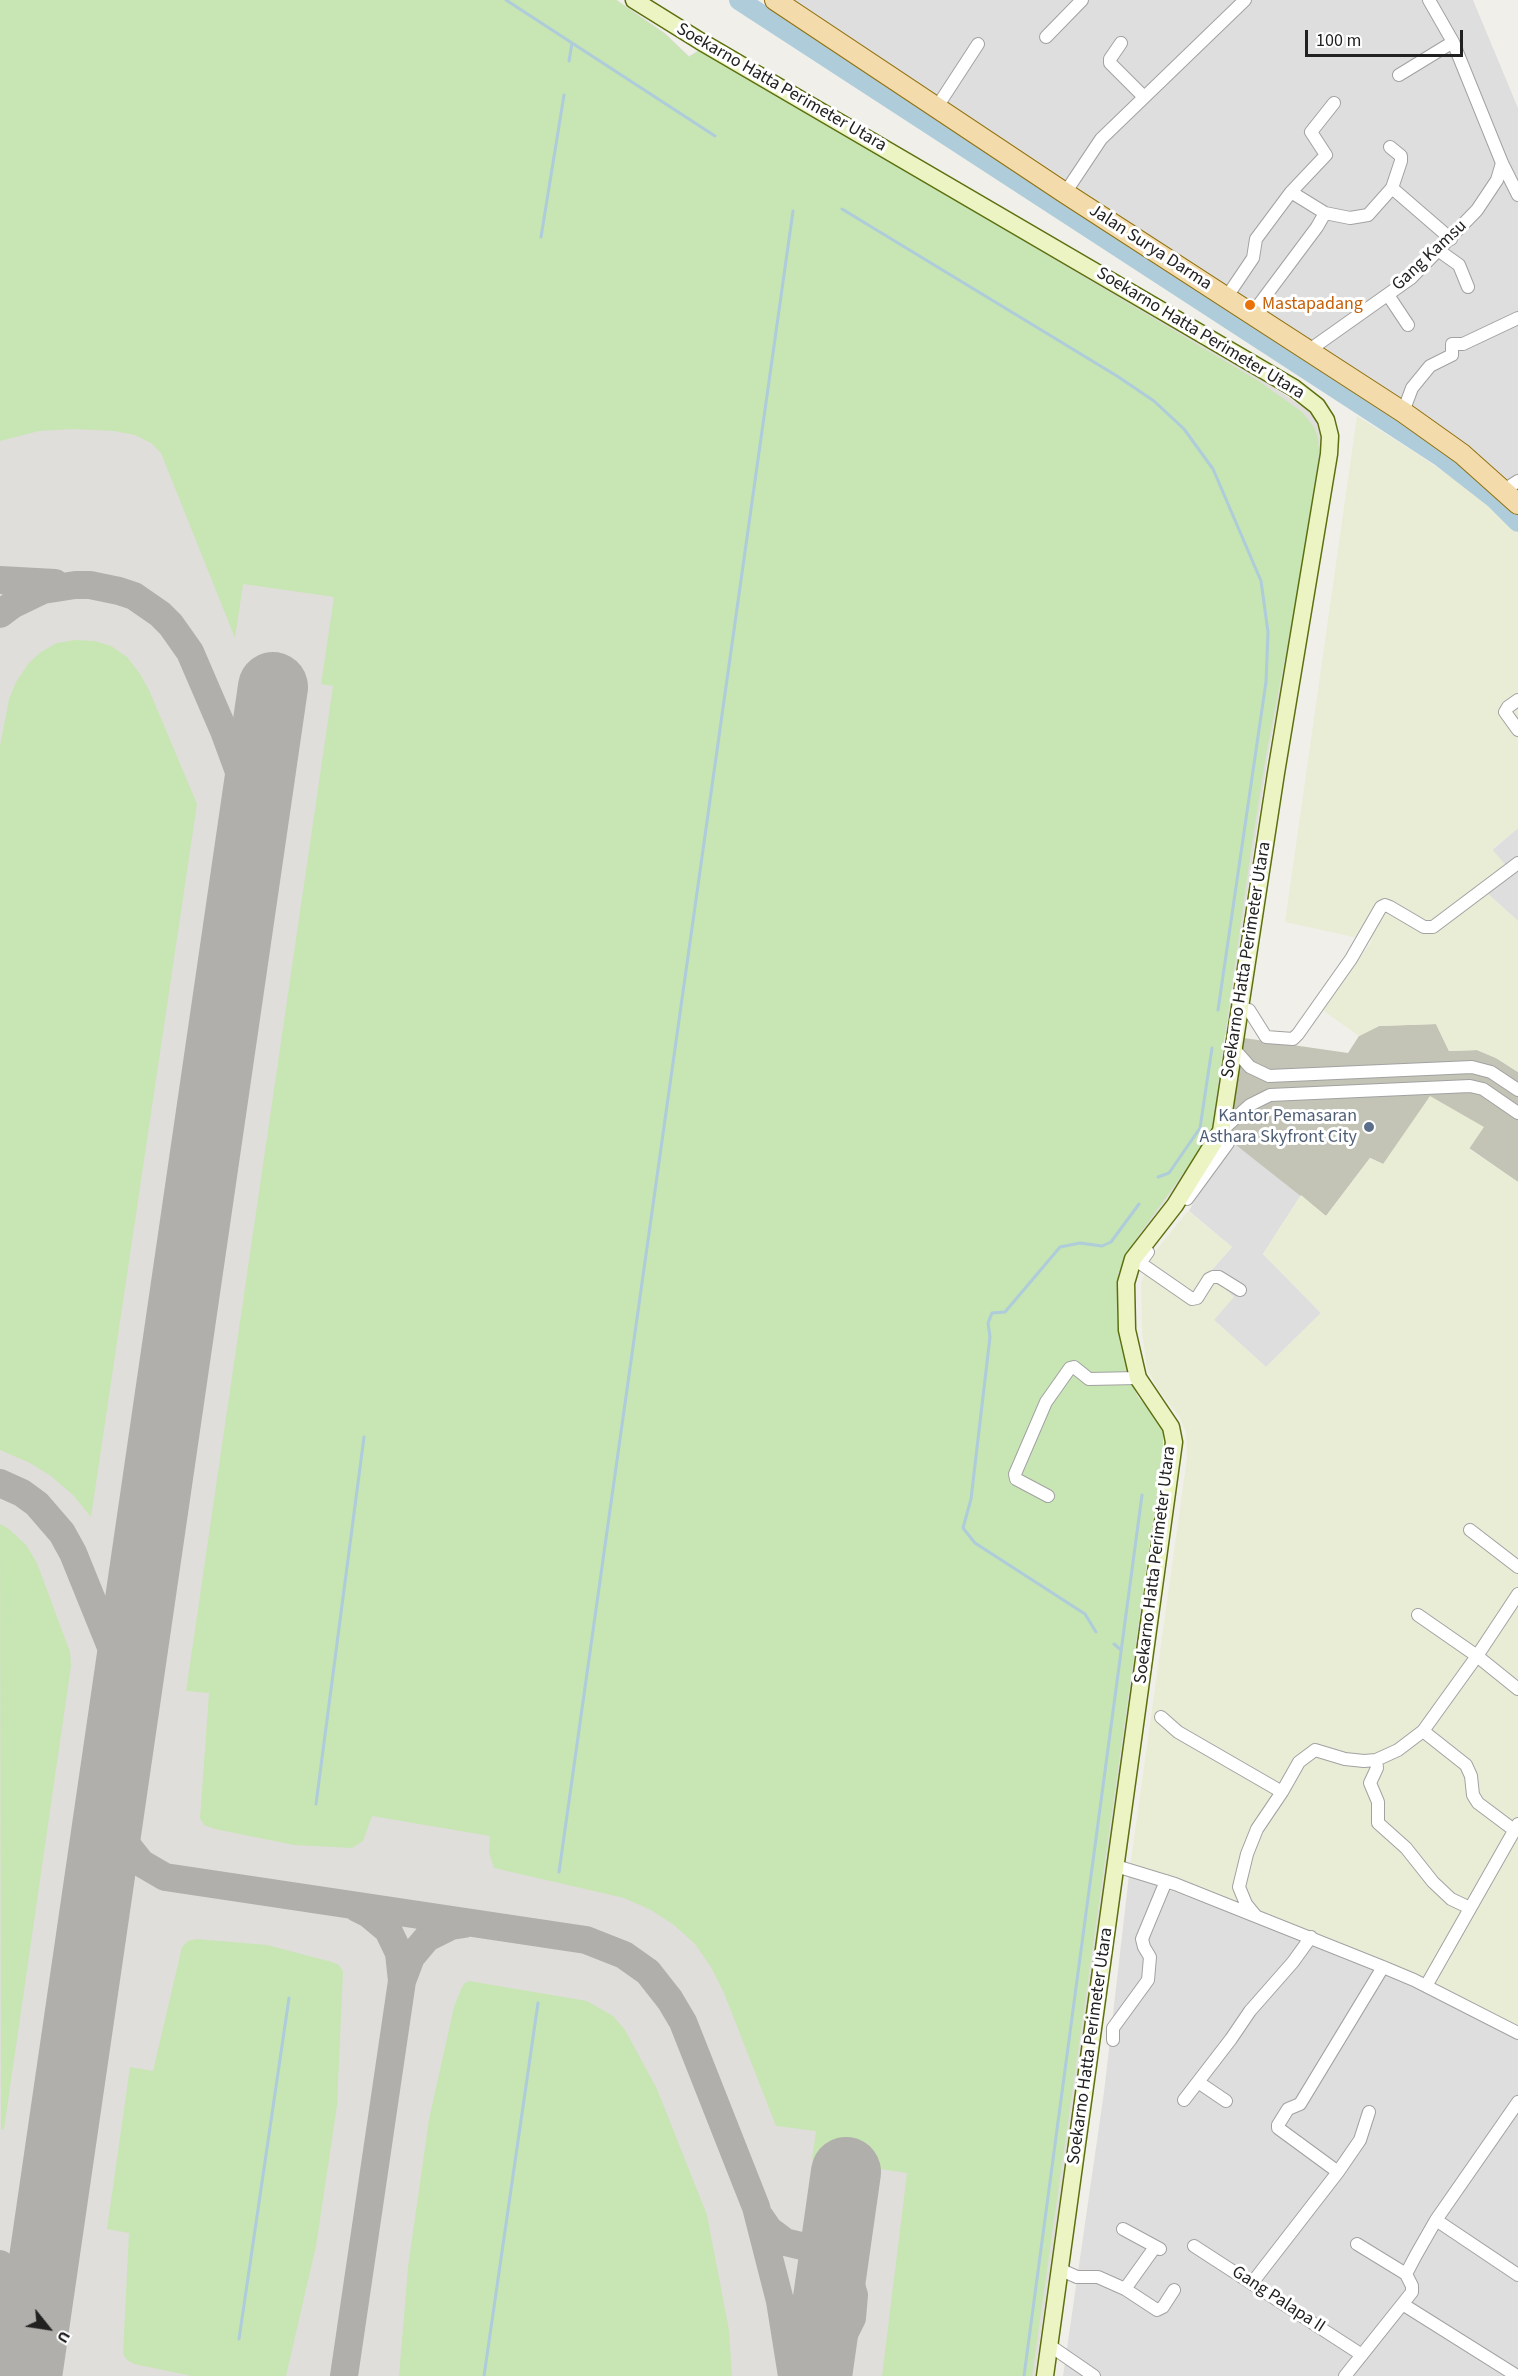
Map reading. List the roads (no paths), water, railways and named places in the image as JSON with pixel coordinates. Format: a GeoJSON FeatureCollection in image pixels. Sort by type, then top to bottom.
{"type":"FeatureCollection","features":[{"type":"Feature","properties":{"kind":"main road","name":"Soekarno Hatta Perimeter Utara"},"geometry":{"type":"LineString","coordinates":[[634,0],[700,42],[1294,388],[1317,406],[1326,420],[1330,436],[1329,454],[1276,773],[1220,1135],[1137,1261],[1126,1283],[1127,1330],[1138,1378],[1171,1427],[1174,1442],[1045,2376]]}},
{"type":"Feature","properties":{"kind":"main road","name":"Jalan Surya Darma"},"geometry":{"type":"LineString","coordinates":[[778,1],[1065,193],[1402,412],[1513,491]]}},
{"type":"Feature","properties":{"kind":"street"},"geometry":{"type":"LineString","coordinates":[[1046,37],[1082,0]]}},
{"type":"Feature","properties":{"kind":"street"},"geometry":{"type":"LineString","coordinates":[[1065,193],[1101,139],[1245,0]]}},
{"type":"Feature","properties":{"kind":"street"},"geometry":{"type":"LineString","coordinates":[[1429,0],[1453,42],[1502,163],[1518,195]]}},
{"type":"Feature","properties":{"kind":"street"},"geometry":{"type":"LineString","coordinates":[[1399,75],[1453,42]]}},
{"type":"Feature","properties":{"kind":"street"},"geometry":{"type":"LineString","coordinates":[[1121,43],[1110,59],[1110,63],[1144,97]]}},
{"type":"Feature","properties":{"kind":"street"},"geometry":{"type":"LineString","coordinates":[[937,107],[978,44]]}},
{"type":"Feature","properties":{"kind":"street"},"geometry":{"type":"LineString","coordinates":[[1227,298],[1253,258],[1256,239],[1291,192],[1326,155],[1311,132],[1334,103]]}},
{"type":"Feature","properties":{"kind":"street"},"geometry":{"type":"LineString","coordinates":[[1291,192],[1325,213],[1350,218],[1368,215],[1392,188],[1401,161],[1401,156],[1390,147]]}},
{"type":"Feature","properties":{"kind":"street","name":"Gang Kamsu"},"geometry":{"type":"LineString","coordinates":[[1308,351],[1411,278],[1451,239],[1487,197],[1497,180],[1502,163]]}},
{"type":"Feature","properties":{"kind":"street"},"geometry":{"type":"LineString","coordinates":[[1392,188],[1451,239]]}},
{"type":"Feature","properties":{"kind":"street"},"geometry":{"type":"LineString","coordinates":[[1252,314],[1325,213]]}},
{"type":"Feature","properties":{"kind":"street"},"geometry":{"type":"LineString","coordinates":[[1438,250],[1459,265],[1468,287]]}},
{"type":"Feature","properties":{"kind":"street"},"geometry":{"type":"LineString","coordinates":[[1388,295],[1408,325]]}},
{"type":"Feature","properties":{"kind":"street"},"geometry":{"type":"LineString","coordinates":[[1402,412],[1412,388],[1430,366],[1452,355],[1452,344],[1463,344],[1518,318]]}},
{"type":"Feature","properties":{"kind":"street"},"geometry":{"type":"LineString","coordinates":[[1518,700],[1504,712],[1518,730]]}},
{"type":"Feature","properties":{"kind":"street"},"geometry":{"type":"LineString","coordinates":[[1240,1008],[1249,1010],[1266,1037],[1293,1039],[1351,959],[1382,907],[1385,905],[1390,907],[1424,927],[1433,927],[1518,863]]}},
{"type":"Feature","properties":{"kind":"street"},"geometry":{"type":"LineString","coordinates":[[1234,1049],[1250,1066],[1269,1077],[1472,1067],[1491,1072],[1518,1090]]}},
{"type":"Feature","properties":{"kind":"street"},"geometry":{"type":"LineString","coordinates":[[1352,1073],[1352,1092]]}},
{"type":"Feature","properties":{"kind":"street"},"geometry":{"type":"LineString","coordinates":[[1220,1135],[1250,1105],[1270,1095],[1470,1086],[1483,1089],[1518,1113]]}},
{"type":"Feature","properties":{"kind":"street"},"geometry":{"type":"LineString","coordinates":[[1137,1261],[1192,1299],[1197,1298],[1209,1279],[1214,1277],[1219,1277],[1240,1290]]}},
{"type":"Feature","properties":{"kind":"street"},"geometry":{"type":"LineString","coordinates":[[1048,1496],[1016,1479],[1015,1474],[1046,1402],[1070,1368],[1074,1367],[1089,1379],[1138,1378]]}},
{"type":"Feature","properties":{"kind":"street"},"geometry":{"type":"LineString","coordinates":[[1470,1530],[1518,1567]]}},
{"type":"Feature","properties":{"kind":"street"},"geometry":{"type":"LineString","coordinates":[[1255,1915],[1246,1904],[1239,1887],[1247,1854],[1257,1829],[1299,1762],[1315,1750],[1345,1759],[1376,1760],[1398,1750],[1423,1731],[1518,1594]]}},
{"type":"Feature","properties":{"kind":"street"},"geometry":{"type":"LineString","coordinates":[[1418,1615],[1477,1656],[1518,1689]]}},
{"type":"Feature","properties":{"kind":"street"},"geometry":{"type":"LineString","coordinates":[[1161,1716],[1178,1732],[1282,1792]]}},
{"type":"Feature","properties":{"kind":"street"},"geometry":{"type":"LineString","coordinates":[[1423,1731],[1466,1765],[1472,1776],[1473,1795],[1478,1803],[1516,1827],[1426,1986]]}},
{"type":"Feature","properties":{"kind":"street"},"geometry":{"type":"LineString","coordinates":[[1376,1760],[1377,1768],[1370,1783],[1378,1802],[1378,1823],[1406,1848],[1450,1899],[1470,1908]]}},
{"type":"Feature","properties":{"kind":"street"},"geometry":{"type":"LineString","coordinates":[[1116,1866],[1166,1881],[1383,1967],[1518,2032]]}},
{"type":"Feature","properties":{"kind":"street"},"geometry":{"type":"LineString","coordinates":[[1094,2030],[1113,2034],[1148,1980],[1150,1957],[1142,1939],[1166,1881]]}},
{"type":"Feature","properties":{"kind":"street"},"geometry":{"type":"LineString","coordinates":[[1184,2100],[1232,2039],[1250,2011],[1311,1938]]}},
{"type":"Feature","properties":{"kind":"street"},"geometry":{"type":"LineString","coordinates":[[1338,2172],[1278,2128],[1278,2125],[1288,2109],[1299,2104],[1383,1967]]}},
{"type":"Feature","properties":{"kind":"street"},"geometry":{"type":"LineString","coordinates":[[1198,2082],[1226,2101]]}},
{"type":"Feature","properties":{"kind":"street"},"geometry":{"type":"LineString","coordinates":[[1406,2274],[1437,2220],[1518,2102]]}},
{"type":"Feature","properties":{"kind":"street"},"geometry":{"type":"LineString","coordinates":[[1252,2283],[1360,2140],[1369,2112]]}},
{"type":"Feature","properties":{"kind":"street"},"geometry":{"type":"LineString","coordinates":[[1437,2220],[1516,2270]]}},
{"type":"Feature","properties":{"kind":"street"},"geometry":{"type":"LineString","coordinates":[[1123,2229],[1158,2248],[1125,2289]]}},
{"type":"Feature","properties":{"kind":"street"},"geometry":{"type":"LineString","coordinates":[[1345,2376],[1404,2305],[1412,2292],[1412,2286],[1406,2274],[1357,2244]]}},
{"type":"Feature","properties":{"kind":"street","name":"Gang Palapa II"},"geometry":{"type":"LineString","coordinates":[[1194,2246],[1362,2355]]}},
{"type":"Feature","properties":{"kind":"street"},"geometry":{"type":"LineString","coordinates":[[1059,2270],[1077,2277],[1094,2276],[1125,2289],[1157,2310],[1162,2307],[1174,2290]]}},
{"type":"Feature","properties":{"kind":"street"},"geometry":{"type":"LineString","coordinates":[[1404,2305],[1517,2376]]}},
{"type":"Feature","properties":{"kind":"street"},"geometry":{"type":"LineString","coordinates":[[1049,2345],[1094,2376]]}},
{"type":"Feature","properties":{"kind":"waterway"},"geometry":{"type":"LineString","coordinates":[[506,0],[715,136]]}},
{"type":"Feature","properties":{"kind":"waterway"},"geometry":{"type":"LineString","coordinates":[[739,0],[1440,456],[1494,498],[1518,522]]}},
{"type":"Feature","properties":{"kind":"waterway"},"geometry":{"type":"LineString","coordinates":[[569,61],[572,43]]}},
{"type":"Feature","properties":{"kind":"waterway"},"geometry":{"type":"LineString","coordinates":[[541,237],[564,95]]}},
{"type":"Feature","properties":{"kind":"waterway"},"geometry":{"type":"LineString","coordinates":[[842,209],[1117,376],[1154,401],[1184,429],[1213,469],[1261,581],[1268,632],[1266,682],[1218,1010]]}},
{"type":"Feature","properties":{"kind":"waterway"},"geometry":{"type":"LineString","coordinates":[[559,1872],[793,211]]}},
{"type":"Feature","properties":{"kind":"waterway"},"geometry":{"type":"LineString","coordinates":[[1158,1177],[1169,1173],[1200,1128],[1212,1048]]}},
{"type":"Feature","properties":{"kind":"waterway"},"geometry":{"type":"LineString","coordinates":[[1096,1632],[1085,1614],[975,1543],[963,1528],[971,1499],[990,1337],[988,1323],[992,1313],[1005,1312],[1060,1247],[1080,1243],[1102,1246],[1111,1242],[1139,1204]]}},
{"type":"Feature","properties":{"kind":"waterway"},"geometry":{"type":"LineString","coordinates":[[316,1804],[364,1437]]}},
{"type":"Feature","properties":{"kind":"waterway"},"geometry":{"type":"LineString","coordinates":[[1024,2376],[1142,1495]]}},
{"type":"Feature","properties":{"kind":"waterway"},"geometry":{"type":"LineString","coordinates":[[1114,1644],[1121,1650]]}},
{"type":"Feature","properties":{"kind":"waterway"},"geometry":{"type":"LineString","coordinates":[[239,2339],[289,1998]]}},
{"type":"Feature","properties":{"kind":"waterway"},"geometry":{"type":"LineString","coordinates":[[484,2376],[538,2003]]}},
{"type":"Feature","properties":{"kind":"place","name":"Mastapadang"},"geometry":{"type":"Point","coordinates":[1250,305]}},
{"type":"Feature","properties":{"kind":"place","name":"Kantor Pemasaran Asthara Skyfront City"},"geometry":{"type":"Point","coordinates":[1369,1127]}}]}
